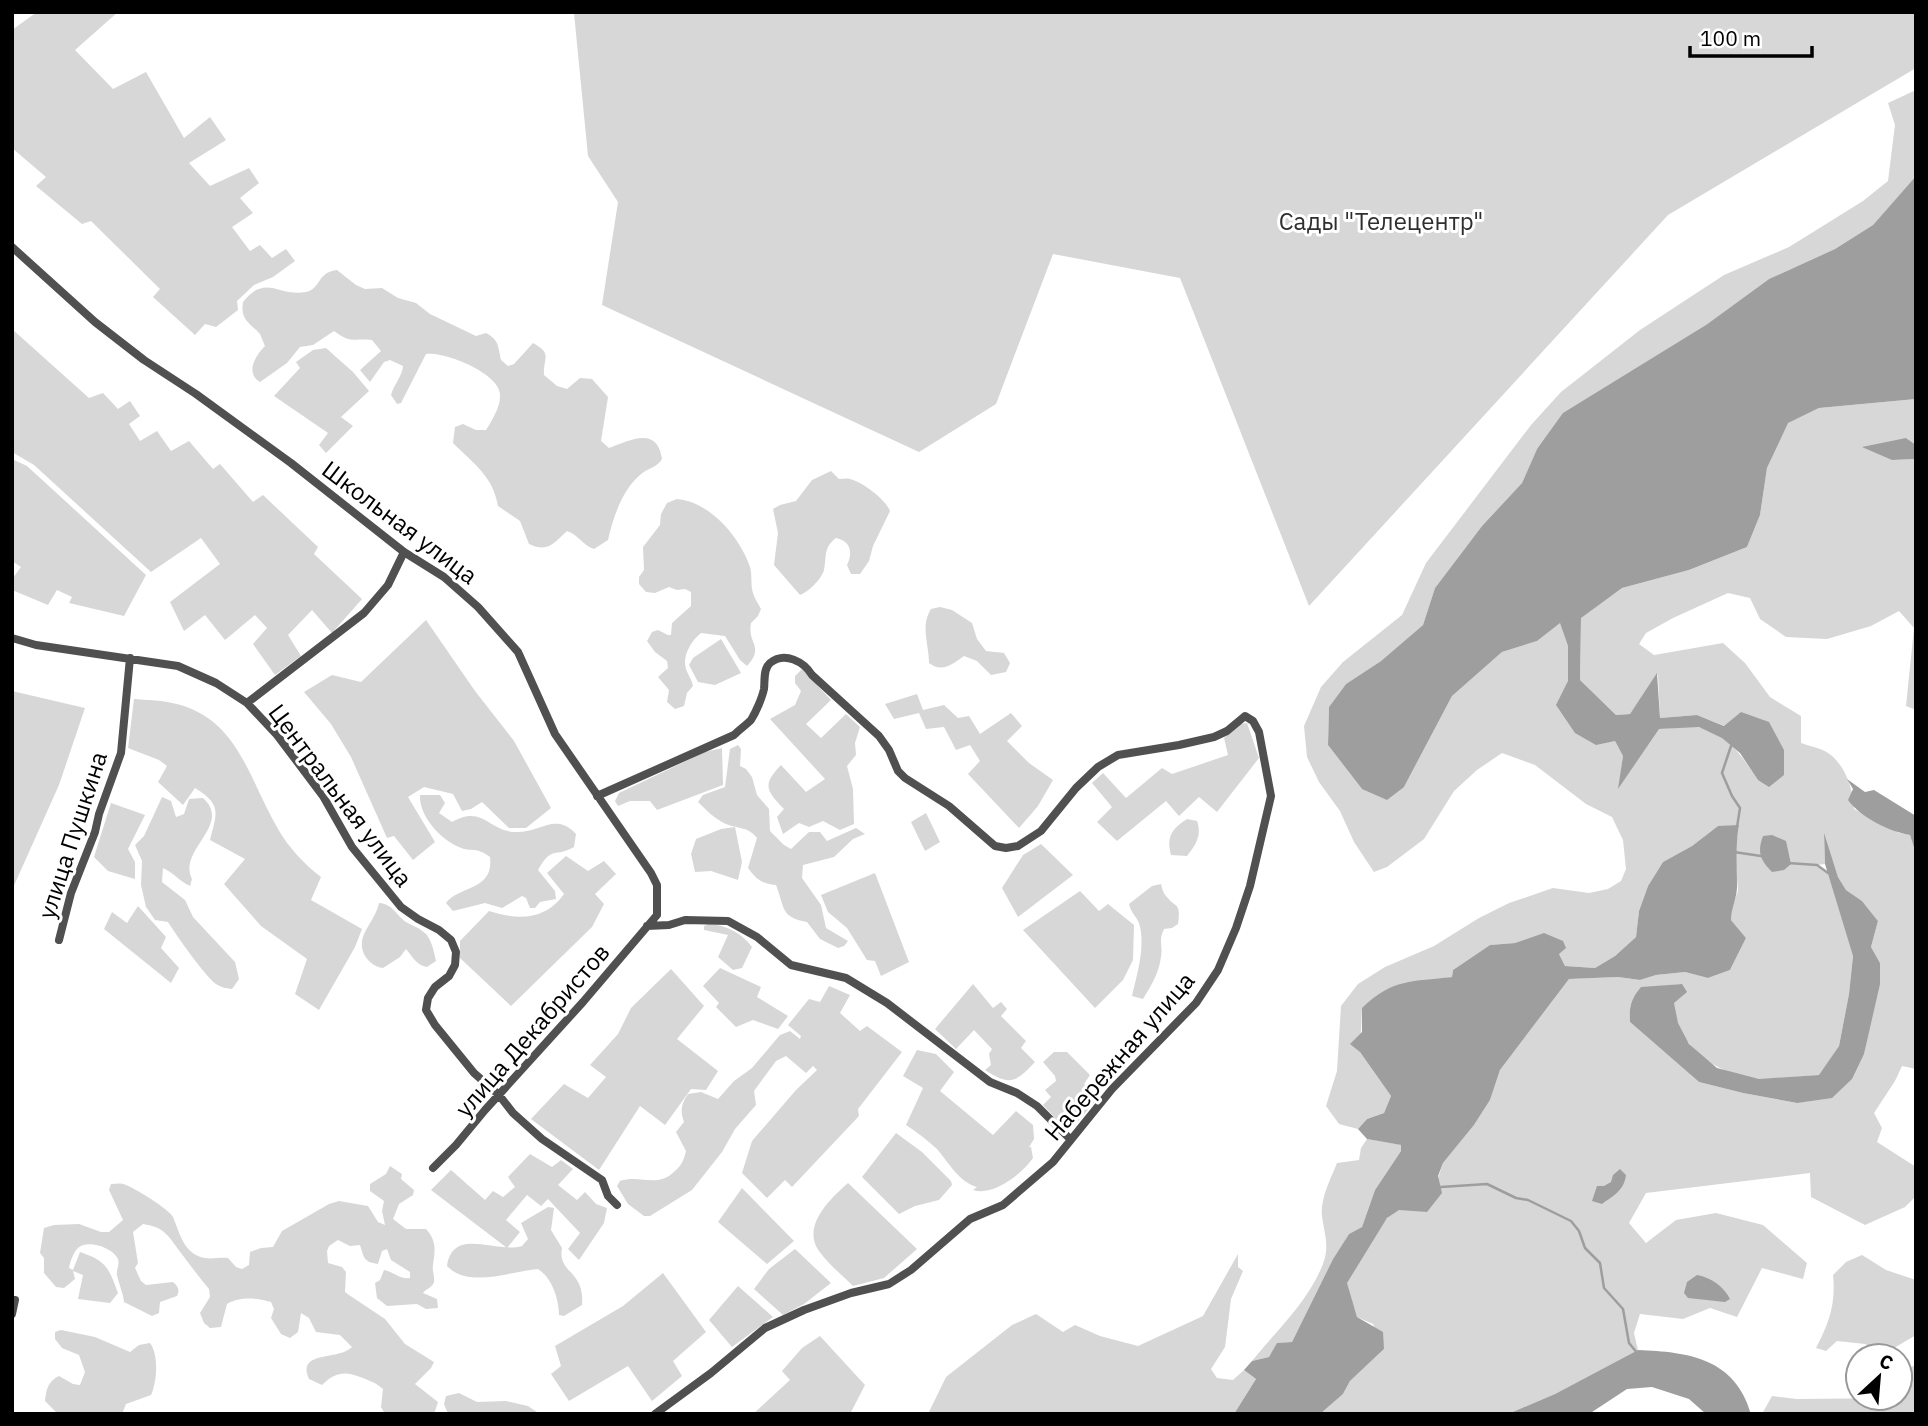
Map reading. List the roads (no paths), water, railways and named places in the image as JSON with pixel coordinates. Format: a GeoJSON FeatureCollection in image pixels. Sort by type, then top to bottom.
{"type":"FeatureCollection","features":[{"type":"Feature","properties":{"kind":"street","name":"Школьная улица"},"geometry":{"type":"LineString","coordinates":[[12,247],[95,322],[144,360],[291,463],[404,552],[444,576],[478,607],[518,652],[555,734],[651,873],[657,885],[657,915]]}},
{"type":"Feature","properties":{"kind":"street"},"geometry":{"type":"LineString","coordinates":[[247,703],[364,612],[388,585],[404,552]]}},
{"type":"Feature","properties":{"kind":"street","name":"Центральная улица"},"geometry":{"type":"LineString","coordinates":[[12,638],[36,645],[178,666],[216,683],[247,703],[277,735],[323,796],[352,847],[401,907],[451,940],[456,952],[455,965],[449,976],[435,987],[428,998],[426,1010],[435,1025],[474,1073],[499,1095],[513,1113],[542,1139],[602,1180],[608,1196],[617,1205]]}},
{"type":"Feature","properties":{"kind":"street","name":"улица Пушкина"},"geometry":{"type":"LineString","coordinates":[[59,940],[71,893],[96,832],[99,814],[121,753],[130,658]]}},
{"type":"Feature","properties":{"kind":"street","name":"Набережная улица"},"geometry":{"type":"LineString","coordinates":[[597,796],[734,734],[751,720],[763,691],[765,672],[770,663],[783,659],[798,660],[805,664],[812,675],[879,736],[889,750],[898,771],[905,778],[949,806],[995,846],[1018,846],[1041,831],[1076,788],[1098,767],[1118,755],[1214,737],[1227,731],[1245,716],[1253,721],[1259,732],[1271,796],[1250,886],[1236,929],[1218,970],[1196,1003],[1112,1089],[1052,1162],[1003,1205],[971,1219],[911,1270],[889,1284],[851,1293],[765,1328],[711,1373],[655,1414]]}},
{"type":"Feature","properties":{"kind":"street","name":"улица Декабристов"},"geometry":{"type":"LineString","coordinates":[[433,1168],[583,1002],[657,915]]}},
{"type":"Feature","properties":{"kind":"street"},"geometry":{"type":"LineString","coordinates":[[647,926],[669,925],[685,920],[728,921],[757,937],[791,965],[846,978],[887,1003],[989,1082],[1017,1093],[1037,1106],[1070,1139]]}},
{"type":"Feature","properties":{"kind":"street"},"geometry":{"type":"LineString","coordinates":[[12,1314],[15,1300]]}},
{"type":"Feature","properties":{"kind":"waterway"},"geometry":{"type":"LineString","coordinates":[[1731,746],[1722,773],[1740,808],[1737,827]]}},
{"type":"Feature","properties":{"kind":"waterway"},"geometry":{"type":"LineString","coordinates":[[1734,852],[1761,856]]}},
{"type":"Feature","properties":{"kind":"waterway"},"geometry":{"type":"LineString","coordinates":[[1788,863],[1817,865],[1828,873]]}},
{"type":"Feature","properties":{"kind":"waterway"},"geometry":{"type":"LineString","coordinates":[[1441,1187],[1487,1184],[1571,1221],[1579,1231],[1585,1248],[1600,1263],[1604,1288],[1623,1309],[1629,1343],[1638,1354]]}},
{"type":"Feature","properties":{"kind":"park label","name":"Сады \"Телецентр\""},"geometry":{"type":"Point","coordinates":[1381,221]}}]}
